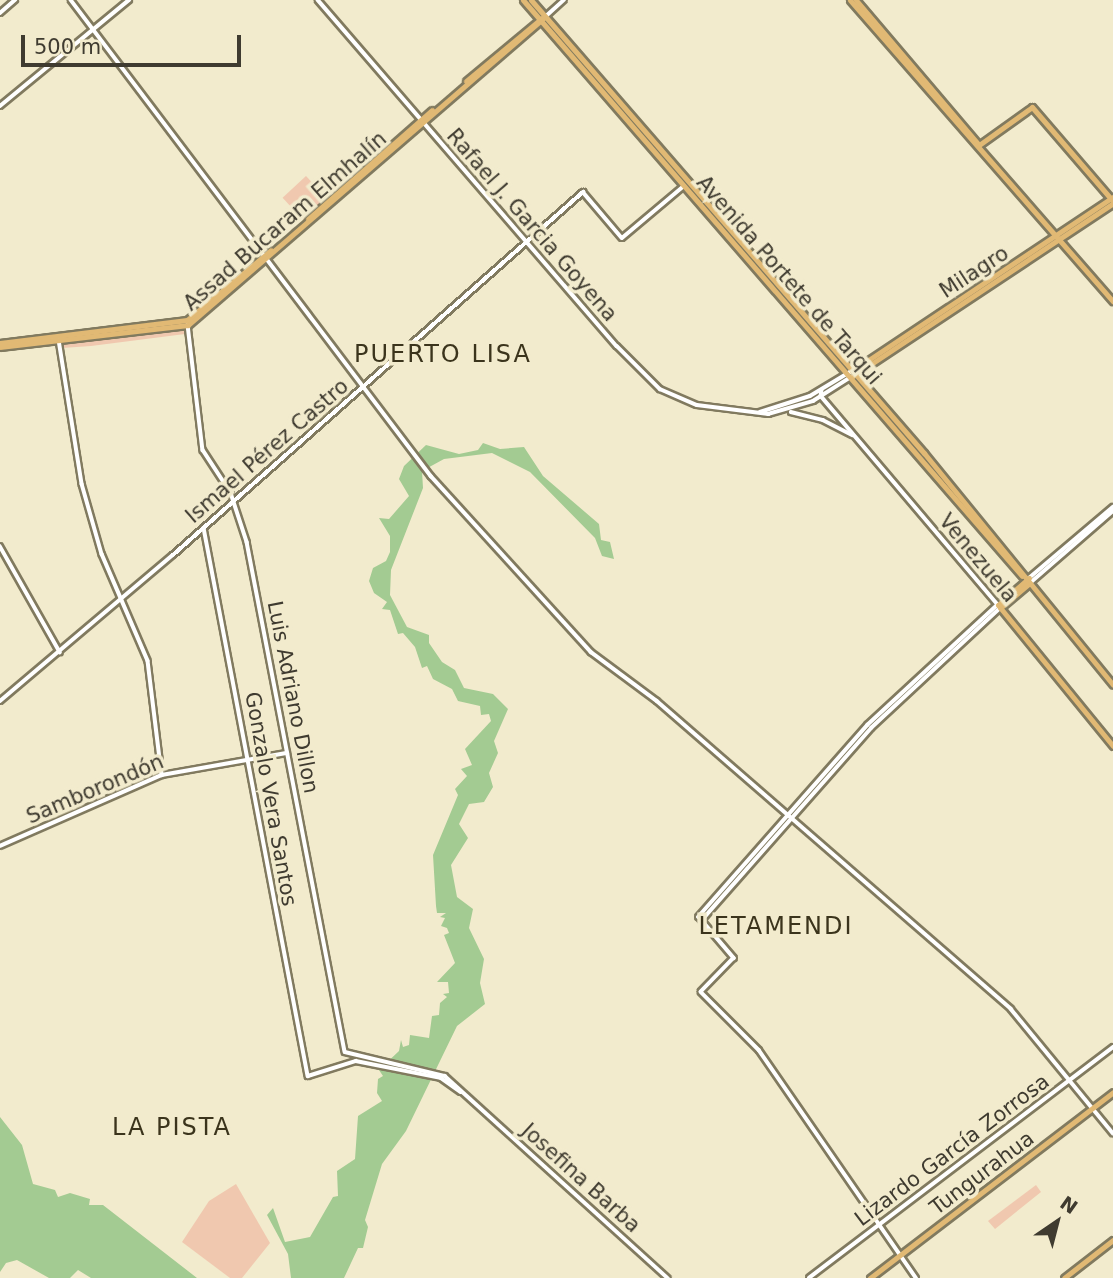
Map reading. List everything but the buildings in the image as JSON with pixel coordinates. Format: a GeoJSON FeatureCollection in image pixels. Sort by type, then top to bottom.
{"type":"FeatureCollection","features":[{"type":"Feature","properties":{"kind":"main road","name":"Avenida Portete de Tarqui"},"geometry":{"type":"LineString","coordinates":[[523,0],[853,373],[1113,685]]}},
{"type":"Feature","properties":{"kind":"main road","name":"Avenida Portete de Tarqui"},"geometry":{"type":"LineString","coordinates":[[531,0],[542,19]]}},
{"type":"Feature","properties":{"kind":"main road"},"geometry":{"type":"LineString","coordinates":[[850,0],[1033,206],[1113,301]]}},
{"type":"Feature","properties":{"kind":"main road"},"geometry":{"type":"LineString","coordinates":[[856,0],[979,145]]}},
{"type":"Feature","properties":{"kind":"main road","name":"Assad Bucaram Elmhalín"},"geometry":{"type":"LineString","coordinates":[[268,256],[542,19]]}},
{"type":"Feature","properties":{"kind":"main road"},"geometry":{"type":"LineString","coordinates":[[979,145],[1032,107],[1112,200]]}},
{"type":"Feature","properties":{"kind":"main road","name":"Assad Bucaram Elmhalín"},"geometry":{"type":"LineString","coordinates":[[0,345],[187,323],[422,121]]}},
{"type":"Feature","properties":{"kind":"main road","name":"Milagro"},"geometry":{"type":"LineString","coordinates":[[853,373],[922,331],[1112,200]]}},
{"type":"Feature","properties":{"kind":"main road","name":"Milagro"},"geometry":{"type":"LineString","coordinates":[[853,373],[1058,238]]}},
{"type":"Feature","properties":{"kind":"main road"},"geometry":{"type":"LineString","coordinates":[[999,607],[1028,580]]}},
{"type":"Feature","properties":{"kind":"main road","name":"Venezuela"},"geometry":{"type":"LineString","coordinates":[[999,607],[1113,746]]}},
{"type":"Feature","properties":{"kind":"main road","name":"Tungurahua"},"geometry":{"type":"LineString","coordinates":[[870,1278],[1113,1092]]}},
{"type":"Feature","properties":{"kind":"main road"},"geometry":{"type":"LineString","coordinates":[[1067,1278],[1113,1242]]}},
{"type":"Feature","properties":{"kind":"street"},"geometry":{"type":"LineString","coordinates":[[0,13],[15,0]]}},
{"type":"Feature","properties":{"kind":"street"},"geometry":{"type":"LineString","coordinates":[[71,0],[268,256],[431,476],[591,652],[657,701],[1018,1015],[1113,1133]]}},
{"type":"Feature","properties":{"kind":"street"},"geometry":{"type":"LineString","coordinates":[[0,106],[129,0]]}},
{"type":"Feature","properties":{"kind":"street","name":"Rafael J. Garcia Goyena"},"geometry":{"type":"LineString","coordinates":[[318,0],[527,243],[660,389],[697,405],[758,413],[789,411],[821,396],[853,373]]}},
{"type":"Feature","properties":{"kind":"street","name":"Assad Bucaram Elmhalín"},"geometry":{"type":"LineString","coordinates":[[542,19],[564,0]]}},
{"type":"Feature","properties":{"kind":"street","name":"Ismael Pérez Castro"},"geometry":{"type":"LineString","coordinates":[[0,701],[235,501],[583,192],[622,238],[686,184]]}},
{"type":"Feature","properties":{"kind":"street","name":"Luis Adriano Dillon"},"geometry":{"type":"LineString","coordinates":[[187,323],[203,450],[235,501],[344,1050],[379,1064]]}},
{"type":"Feature","properties":{"kind":"street"},"geometry":{"type":"LineString","coordinates":[[59,337],[82,484],[121,598],[148,661],[162,775]]}},
{"type":"Feature","properties":{"kind":"street","name":"Rafael J. Garcia Goyena"},"geometry":{"type":"LineString","coordinates":[[758,413],[790,405],[853,373]]}},
{"type":"Feature","properties":{"kind":"street"},"geometry":{"type":"LineString","coordinates":[[821,390],[821,396]]}},
{"type":"Feature","properties":{"kind":"street","name":"Venezuela"},"geometry":{"type":"LineString","coordinates":[[821,396],[999,607]]}},
{"type":"Feature","properties":{"kind":"street"},"geometry":{"type":"LineString","coordinates":[[789,411],[823,420],[857,439]]}},
{"type":"Feature","properties":{"kind":"street"},"geometry":{"type":"LineString","coordinates":[[1028,580],[1113,509]]}},
{"type":"Feature","properties":{"kind":"street","name":"Gonzalo Vera Santos"},"geometry":{"type":"LineString","coordinates":[[204,528],[308,1076],[354,1061],[379,1064]]}},
{"type":"Feature","properties":{"kind":"street"},"geometry":{"type":"LineString","coordinates":[[0,545],[60,652]]}},
{"type":"Feature","properties":{"kind":"street"},"geometry":{"type":"LineString","coordinates":[[789,818],[872,728],[999,607]]}},
{"type":"Feature","properties":{"kind":"street"},"geometry":{"type":"LineString","coordinates":[[916,1278],[759,1050],[701,992],[734,958],[701,919],[878,715],[999,607]]}},
{"type":"Feature","properties":{"kind":"street","name":"Samborondón"},"geometry":{"type":"LineString","coordinates":[[0,846],[162,775],[287,753]]}},
{"type":"Feature","properties":{"kind":"street","name":"Lizardo García Zorrosa"},"geometry":{"type":"LineString","coordinates":[[809,1278],[1113,1047]]}},
{"type":"Feature","properties":{"kind":"street","name":"Josefina Barba"},"geometry":{"type":"LineString","coordinates":[[379,1064],[441,1077],[472,1101],[668,1278]]}},
{"type":"Feature","properties":{"kind":"shaded area"},"geometry":{"type":"Polygon","coordinates":[[[306,176],[329,200],[305,222],[283,198],[306,176]]]}},
{"type":"Feature","properties":{"kind":"shaded area"},"geometry":{"type":"Polygon","coordinates":[[[184,327],[185,334],[91,346],[62,348],[61,341],[184,327]]]}},
{"type":"Feature","properties":{"kind":"shaded area"},"geometry":{"type":"Polygon","coordinates":[[[483,443],[500,449],[524,447],[543,476],[599,524],[601,540],[610,542],[614,559],[602,556],[595,538],[530,472],[492,453],[444,459],[422,471],[423,488],[391,570],[390,595],[407,627],[429,635],[429,643],[442,662],[455,670],[464,688],[493,694],[508,709],[494,741],[498,753],[489,773],[493,787],[484,802],[469,804],[459,824],[468,838],[451,865],[457,897],[473,909],[469,928],[484,959],[480,983],[485,1004],[457,1026],[406,1131],[382,1164],[365,1220],[368,1227],[363,1248],[358,1248],[344,1278],[291,1278],[288,1254],[267,1215],[273,1208],[285,1242],[310,1237],[333,1197],[338,1196],[337,1171],[355,1159],[358,1116],[382,1101],[377,1093],[378,1079],[383,1076],[379,1070],[399,1051],[401,1040],[403,1047],[409,1045],[410,1035],[429,1038],[432,1016],[439,1015],[440,1003],[447,997],[443,994],[449,993],[448,982],[437,982],[455,963],[444,935],[449,933],[447,928],[441,926],[445,918],[440,917],[446,913],[437,913],[433,855],[458,795],[455,789],[467,776],[461,769],[472,765],[465,749],[491,721],[489,714],[481,715],[480,706],[458,701],[452,689],[433,679],[427,666],[422,668],[415,647],[403,633],[398,634],[390,610],[382,609],[387,602],[374,593],[369,581],[373,568],[386,561],[390,552],[390,536],[379,518],[389,519],[409,496],[399,479],[404,466],[426,445],[459,454],[478,450],[483,443]]]}},
{"type":"Feature","properties":{"kind":"shaded area"},"geometry":{"type":"Polygon","coordinates":[[[0,1117],[22,1145],[33,1184],[55,1190],[58,1197],[70,1193],[90,1199],[89,1205],[103,1205],[197,1278],[91,1278],[78,1270],[70,1278],[49,1278],[17,1260],[6,1263],[0,1272],[0,1117]]]}},
{"type":"Feature","properties":{"kind":"shaded area"},"geometry":{"type":"Polygon","coordinates":[[[236,1184],[270,1243],[242,1278],[230,1278],[182,1242],[209,1201],[236,1184]]]}},
{"type":"Feature","properties":{"kind":"shaded area"},"geometry":{"type":"Polygon","coordinates":[[[1036,1185],[1041,1192],[995,1229],[988,1221],[1036,1185]]]}},
{"type":"Feature","properties":{"kind":"district","name":"PUERTO LISA"},"geometry":{"type":"Point","coordinates":[443,355]}},
{"type":"Feature","properties":{"kind":"district","name":"LETAMENDI"},"geometry":{"type":"Point","coordinates":[776,927]}},
{"type":"Feature","properties":{"kind":"district","name":"LA PISTA"},"geometry":{"type":"Point","coordinates":[172,1128]}}]}
